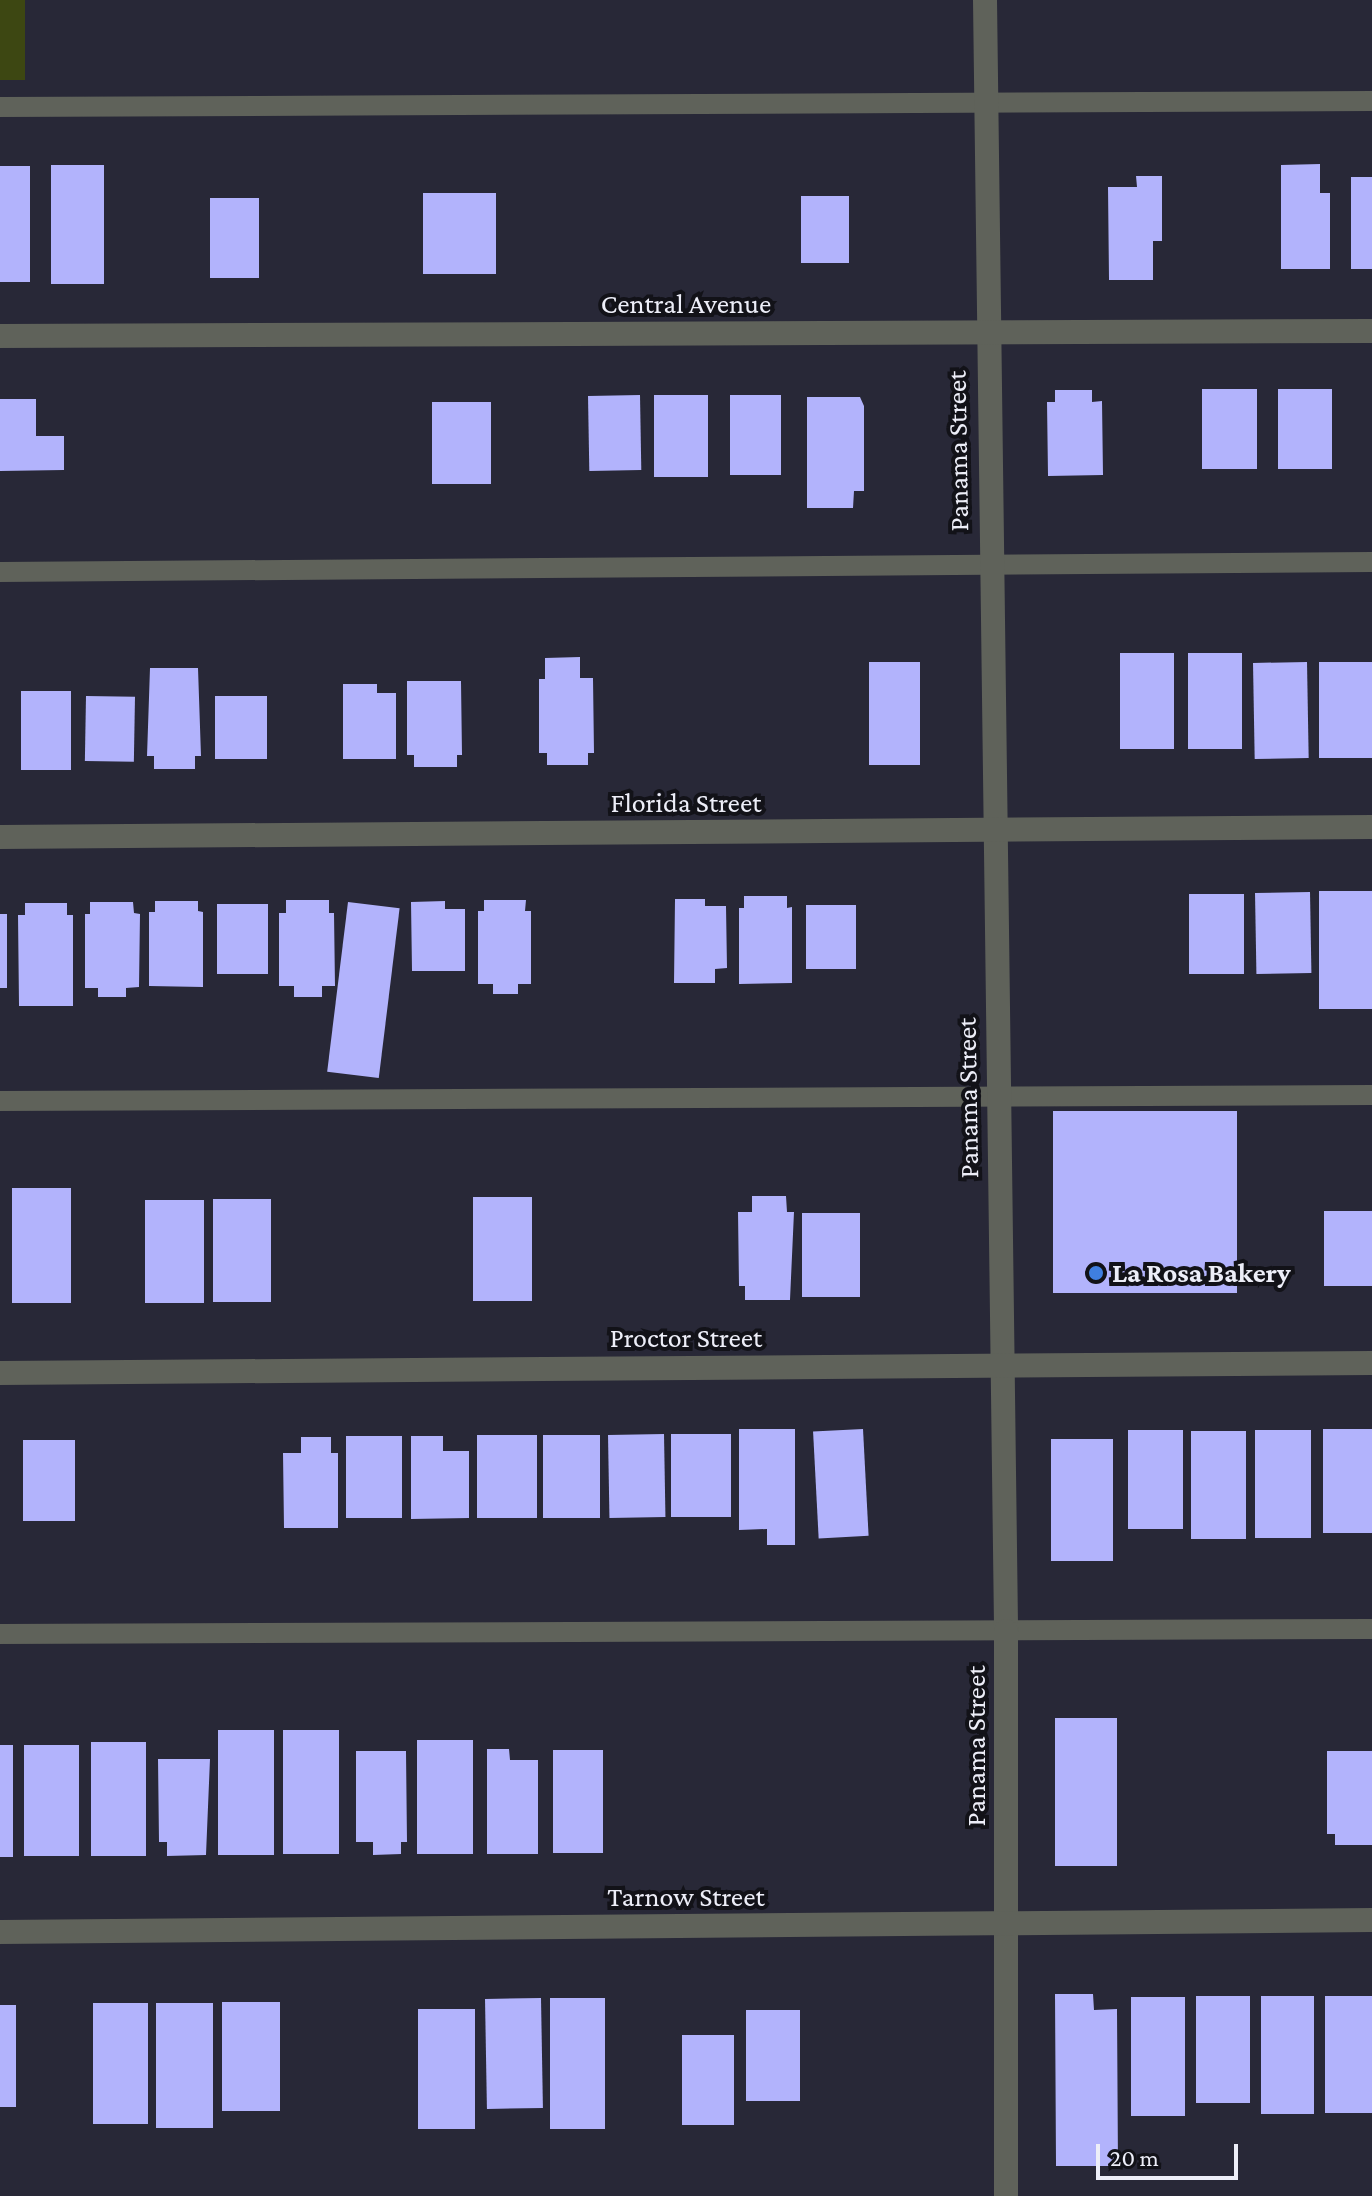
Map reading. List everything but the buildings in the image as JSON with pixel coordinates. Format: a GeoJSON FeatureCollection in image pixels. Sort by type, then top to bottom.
{"type":"FeatureCollection","features":[{"type":"Feature","properties":{"kind":"street","name":"Panama Street"},"geometry":{"type":"LineString","coordinates":[[985,0],[1006,1631],[1006,2196]]}},
{"type":"Feature","properties":{"kind":"street","name":"Central Avenue"},"geometry":{"type":"LineString","coordinates":[[0,336],[1372,331]]}},
{"type":"Feature","properties":{"kind":"street","name":"Florida Street"},"geometry":{"type":"LineString","coordinates":[[0,837],[1372,827]]}},
{"type":"Feature","properties":{"kind":"street","name":"Proctor Street"},"geometry":{"type":"LineString","coordinates":[[0,1373],[1372,1363]]}},
{"type":"Feature","properties":{"kind":"street","name":"Tarnow Street"},"geometry":{"type":"LineString","coordinates":[[0,1932],[1372,1920]]}},
{"type":"Feature","properties":{"kind":"lane"},"geometry":{"type":"LineString","coordinates":[[0,107],[1372,101]]}},
{"type":"Feature","properties":{"kind":"lane"},"geometry":{"type":"LineString","coordinates":[[0,572],[1372,562]]}},
{"type":"Feature","properties":{"kind":"lane"},"geometry":{"type":"LineString","coordinates":[[0,1101],[1372,1095]]}},
{"type":"Feature","properties":{"kind":"lane"},"geometry":{"type":"LineString","coordinates":[[0,1634],[1372,1629]]}},
{"type":"Feature","properties":{"kind":"green space"},"geometry":{"type":"Polygon","coordinates":[[[0,0],[25,0],[25,80],[0,80],[0,0]]]}},
{"type":"Feature","properties":{"kind":"place","name":"La Rosa Bakery"},"geometry":{"type":"Point","coordinates":[1096,1273]}}]}
